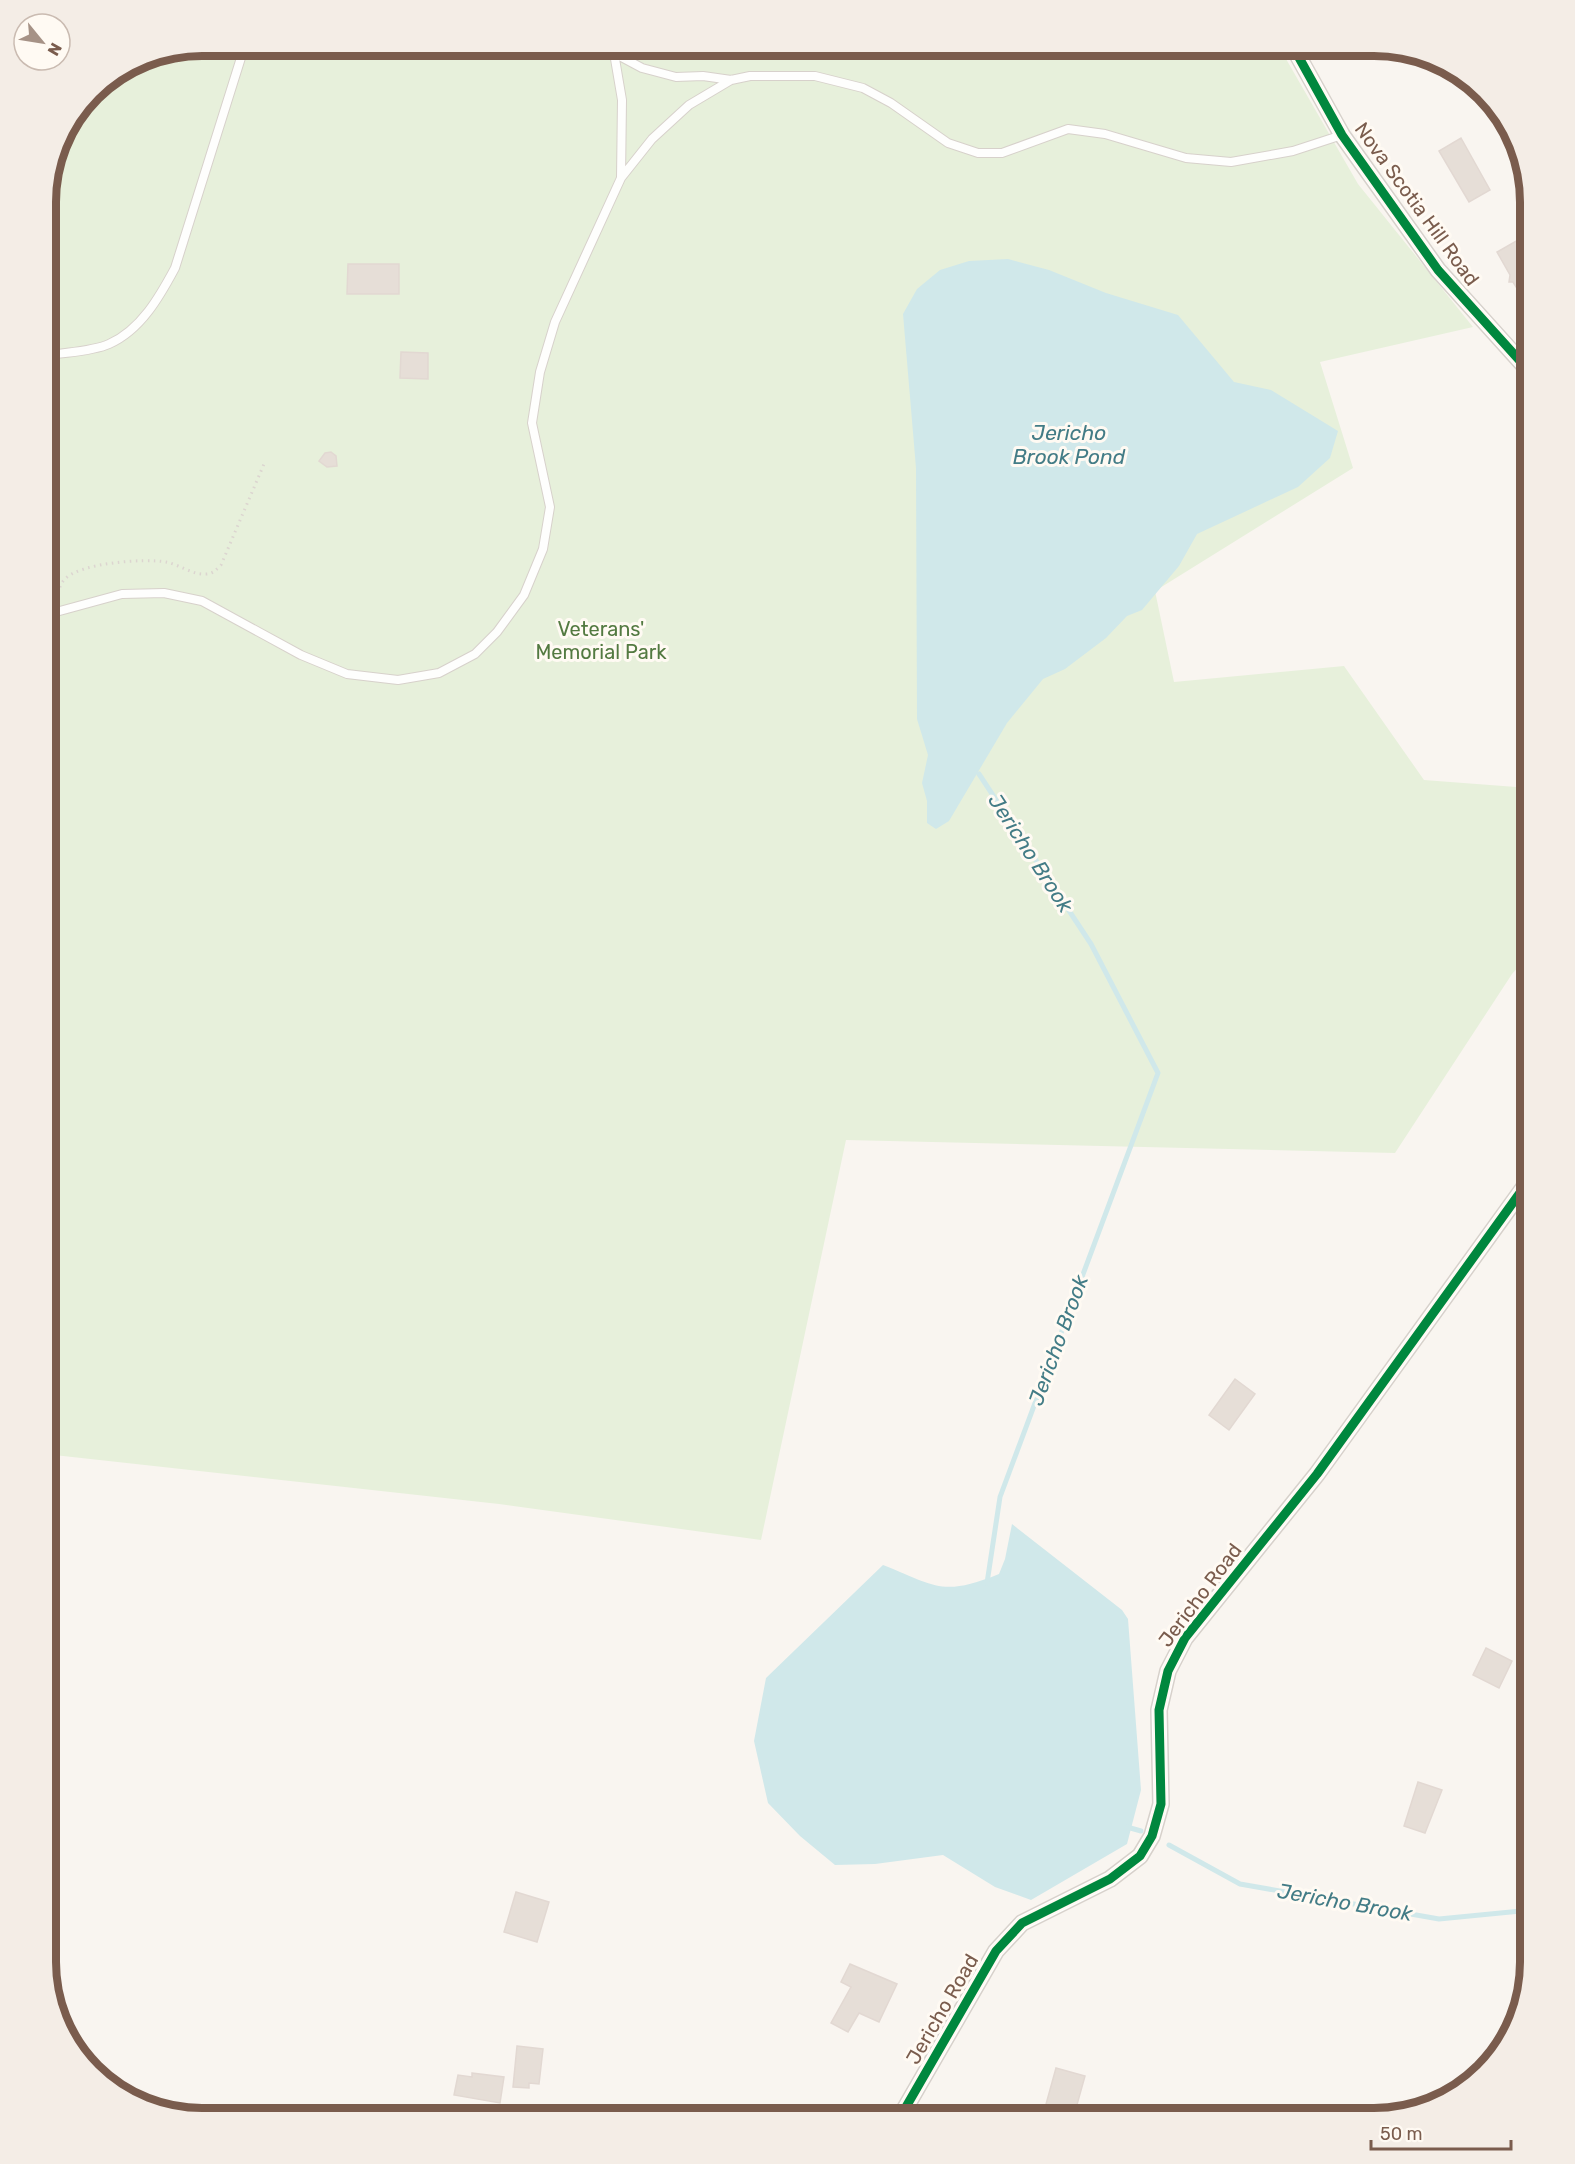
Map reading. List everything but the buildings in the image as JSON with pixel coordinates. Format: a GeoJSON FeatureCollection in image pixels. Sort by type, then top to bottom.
{"type":"FeatureCollection","features":[{"type":"Feature","properties":{"kind":"street","name":"Nova Scotia Hill Road"},"geometry":{"type":"LineString","coordinates":[[1298,56],[1342,135],[1438,270],[1520,361]]}},
{"type":"Feature","properties":{"kind":"street","name":"Jericho Road"},"geometry":{"type":"LineString","coordinates":[[905,2108],[996,1951],[1022,1923],[1110,1879],[1140,1856],[1152,1836],[1161,1804],[1159,1710],[1168,1671],[1185,1638],[1317,1474],[1520,1193]]}},
{"type":"Feature","properties":{"kind":"lane"},"geometry":{"type":"LineString","coordinates":[[56,354],[109,344],[142,320],[164,290],[175,268],[242,56]]}},
{"type":"Feature","properties":{"kind":"lane"},"geometry":{"type":"LineString","coordinates":[[615,56],[622,100],[621,178]]}},
{"type":"Feature","properties":{"kind":"lane"},"geometry":{"type":"LineString","coordinates":[[620,56],[642,68],[676,77],[703,76],[731,80]]}},
{"type":"Feature","properties":{"kind":"lane"},"geometry":{"type":"LineString","coordinates":[[56,613],[122,594],[164,593],[202,601],[301,655],[347,674],[398,680],[439,673],[475,654],[497,632],[524,595],[543,549],[550,507],[532,423],[540,372],[555,322],[621,178],[652,139],[689,105],[731,80],[750,76],[815,76],[863,88],[891,103],[948,143],[978,153],[1002,153],[1068,129],[1105,134],[1186,158],[1231,162],[1293,151],[1342,135]]}},
{"type":"Feature","properties":{"kind":"path"},"geometry":{"type":"LineString","coordinates":[[56,606],[58,591],[66,578],[81,571],[141,560],[165,562],[203,575],[213,573],[221,565],[264,464]]}},
{"type":"Feature","properties":{"kind":"green space","name":"Veterans' Memorial Park"},"geometry":{"type":"Polygon","coordinates":[[[192,56],[1284,56],[1358,184],[1473,327],[1320,362],[1353,468],[1155,591],[1174,682],[1344,666],[1424,780],[1520,787],[1520,965],[1395,1153],[846,1140],[761,1540],[499,1504],[56,1455],[56,192],[60,164],[75,129],[98,98],[121,80],[164,60],[192,56]]]}},
{"type":"Feature","properties":{"kind":"water","name":"Jericho Brook Pond"},"geometry":{"type":"Polygon","coordinates":[[[1008,259],[1049,270],[1106,293],[1178,315],[1234,382],[1271,390],[1338,431],[1330,458],[1298,487],[1197,534],[1179,566],[1142,610],[1127,616],[1106,638],[1065,669],[1043,679],[1007,723],[949,821],[936,829],[927,823],[927,801],[922,783],[928,755],[917,719],[916,468],[903,314],[917,289],[940,270],[969,261],[1008,259]]]}},
{"type":"Feature","properties":{"kind":"water"},"geometry":{"type":"Polygon","coordinates":[[[1012,1524],[1122,1610],[1128,1619],[1141,1790],[1127,1844],[1031,1900],[995,1887],[943,1855],[875,1864],[835,1865],[800,1836],[768,1803],[754,1741],[766,1678],[883,1565],[928,1583],[951,1587],[999,1574],[1005,1559],[1012,1524]]]}},
{"type":"Feature","properties":{"kind":"waterway","name":"Jericho Brook"},"geometry":{"type":"LineString","coordinates":[[979,774],[1091,944],[1158,1073],[1000,1497],[987,1583]]}},
{"type":"Feature","properties":{"kind":"waterway","name":"Jericho Brook"},"geometry":{"type":"LineString","coordinates":[[1127,1827],[1141,1831]]}},
{"type":"Feature","properties":{"kind":"waterway","name":"Jericho Brook"},"geometry":{"type":"LineString","coordinates":[[1169,1845],[1240,1884],[1439,1919],[1520,1911]]}},
{"type":"Feature","properties":{"kind":"cycle path"},"geometry":{"type":"LineString","coordinates":[[1298,56],[1342,135],[1438,270],[1520,361]]}},
{"type":"Feature","properties":{"kind":"cycle path"},"geometry":{"type":"LineString","coordinates":[[905,2108],[996,1951],[1022,1923],[1110,1879],[1140,1856],[1152,1836],[1161,1804],[1159,1710],[1168,1671],[1185,1638],[1317,1474],[1520,1193]]}}]}
